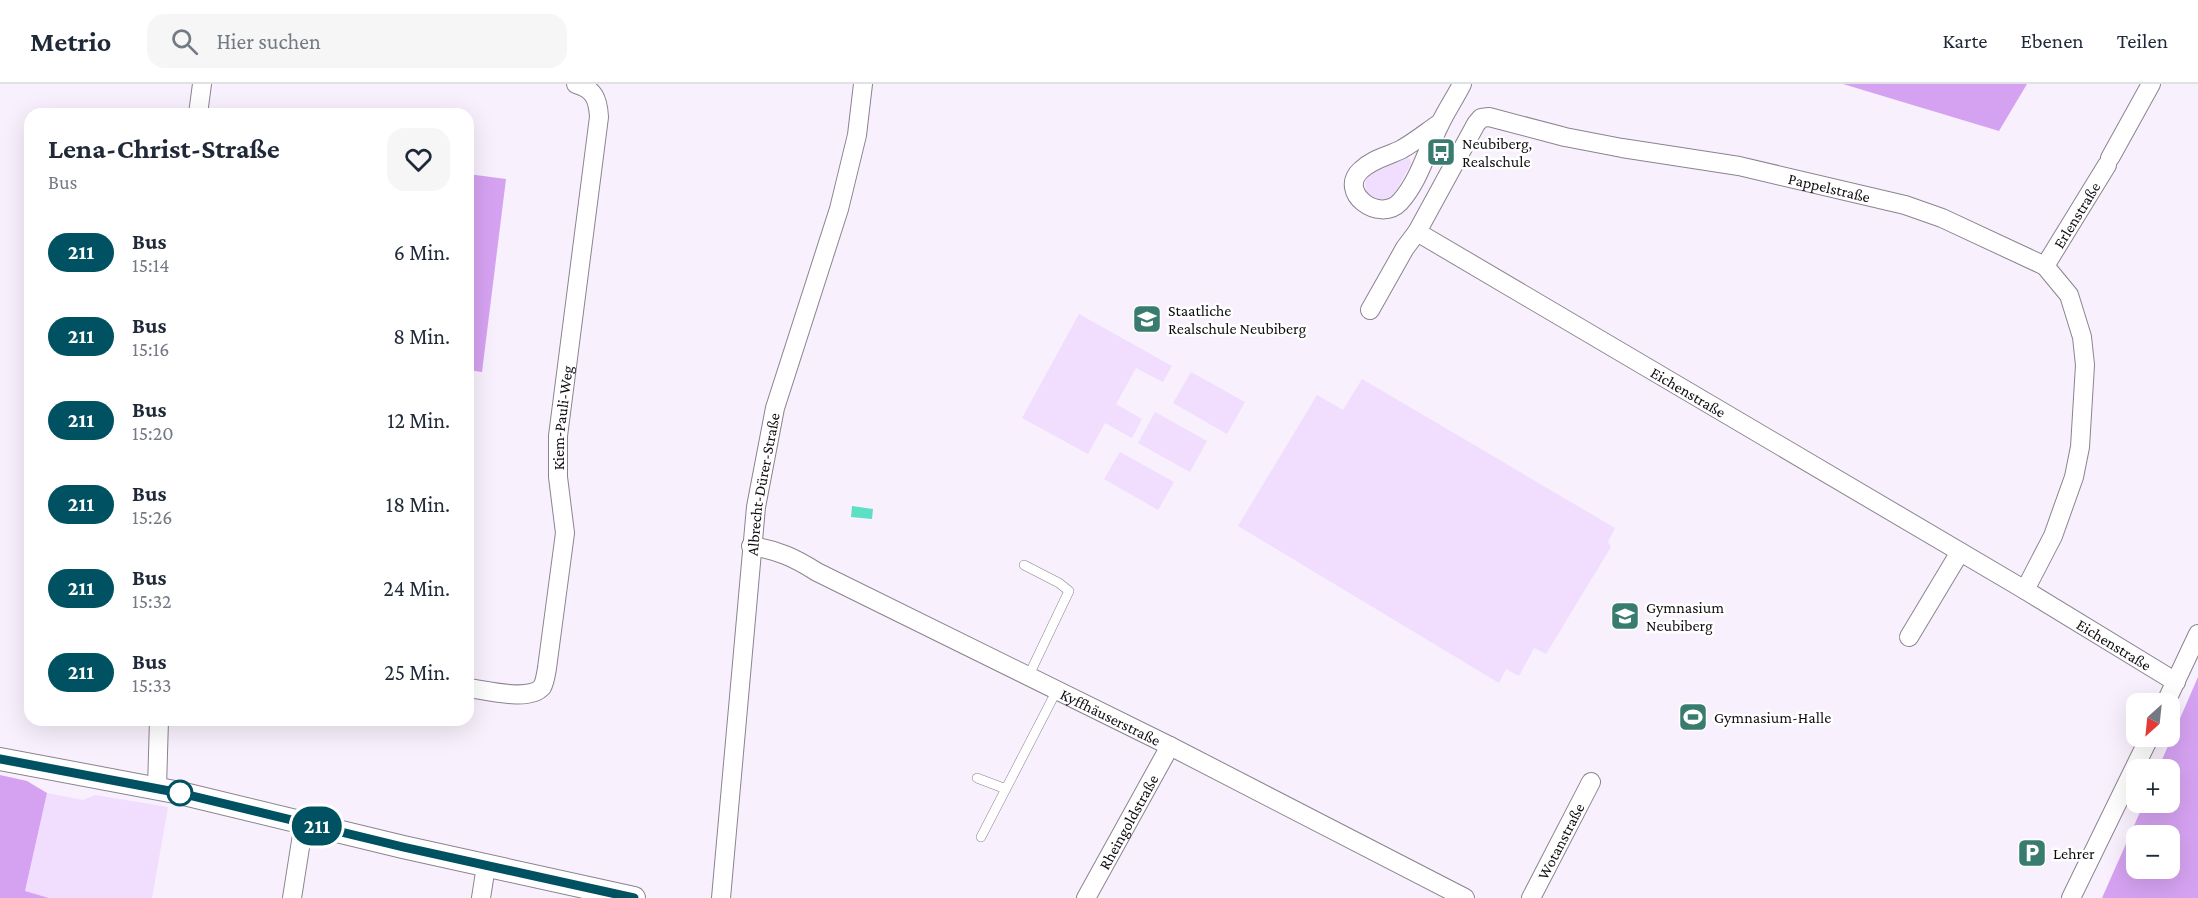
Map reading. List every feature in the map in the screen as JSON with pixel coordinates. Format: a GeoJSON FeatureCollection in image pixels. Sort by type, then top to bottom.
{"type":"FeatureCollection","features":[{"type":"Feature","properties":{"kind":"street"},"geometry":{"type":"LineString","coordinates":[[199,108],[202,84]]}},
{"type":"Feature","properties":{"kind":"street","name":"Kiem-Pauli-Weg"},"geometry":{"type":"LineString","coordinates":[[474,689],[519,695],[534,693],[543,686],[547,668],[565,533],[558,477],[558,436],[599,117],[598,102],[592,91],[576,84]]}},
{"type":"Feature","properties":{"kind":"street","name":"Albrecht-Dürer-Straße"},"geometry":{"type":"LineString","coordinates":[[721,898],[756,507],[775,408],[840,209],[857,135],[862,84]]}},
{"type":"Feature","properties":{"kind":"street"},"geometry":{"type":"LineString","coordinates":[[1440,123],[1405,147],[1359,171],[1355,192],[1360,202],[1372,208],[1386,209],[1398,204],[1424,161],[1440,123],[1462,84]]}},
{"type":"Feature","properties":{"kind":"street","name":"Erlenstraße"},"geometry":{"type":"LineString","coordinates":[[2045,266],[2108,162],[2151,84]]}},
{"type":"Feature","properties":{"kind":"street","name":"Pappelstraße"},"geometry":{"type":"LineString","coordinates":[[1370,310],[1481,118],[1490,117],[1565,137],[1610,146],[1739,166],[1905,205],[1942,218],[2045,266],[2069,296],[2082,337],[2085,365],[2080,447],[2070,488],[2053,536],[2025,590]]}},
{"type":"Feature","properties":{"kind":"street","name":"Eichenstraße"},"geometry":{"type":"LineString","coordinates":[[1416,232],[2025,590],[2176,682]]}},
{"type":"Feature","properties":{"kind":"street","name":"Kyffhäuserstraße"},"geometry":{"type":"LineString","coordinates":[[751,546],[777,550],[1170,746],[1465,898]]}},
{"type":"Feature","properties":{"kind":"street"},"geometry":{"type":"LineString","coordinates":[[1909,637],[1960,552]]}},
{"type":"Feature","properties":{"kind":"street"},"geometry":{"type":"LineString","coordinates":[[2171,693],[2198,634]]}},
{"type":"Feature","properties":{"kind":"street"},"geometry":{"type":"LineString","coordinates":[[157,789],[159,726]]}},
{"type":"Feature","properties":{"kind":"street","name":"Rheingoldstraße"},"geometry":{"type":"LineString","coordinates":[[1086,898],[1170,746]]}},
{"type":"Feature","properties":{"kind":"street"},"geometry":{"type":"LineString","coordinates":[[2071,898],[2145,747]]}},
{"type":"Feature","properties":{"kind":"street"},"geometry":{"type":"LineString","coordinates":[[0,759],[157,789],[634,898]]}},
{"type":"Feature","properties":{"kind":"street","name":"Wotanstraße"},"geometry":{"type":"LineString","coordinates":[[1532,898],[1591,782]]}},
{"type":"Feature","properties":{"kind":"street"},"geometry":{"type":"LineString","coordinates":[[292,898],[304,822]]}},
{"type":"Feature","properties":{"kind":"street"},"geometry":{"type":"LineString","coordinates":[[481,898],[486,866]]}},
{"type":"Feature","properties":{"kind":"lane"},"geometry":{"type":"LineString","coordinates":[[1024,565],[1059,583],[1069,591],[1028,677]]}},
{"type":"Feature","properties":{"kind":"lane"},"geometry":{"type":"LineString","coordinates":[[981,837],[1057,690]]}},
{"type":"Feature","properties":{"kind":"lane"},"geometry":{"type":"LineString","coordinates":[[977,778],[1006,789]]}},
{"type":"Feature","properties":{"kind":"shaded area"},"geometry":{"type":"Polygon","coordinates":[[[1843,84],[2027,84],[1999,131],[1843,84]]]}},
{"type":"Feature","properties":{"kind":"shaded area"},"geometry":{"type":"Polygon","coordinates":[[[1407,158],[1410,159],[1411,164],[1393,196],[1380,200],[1367,195],[1365,184],[1367,178],[1376,171],[1407,158]]]}},
{"type":"Feature","properties":{"kind":"shaded area"},"geometry":{"type":"Polygon","coordinates":[[[474,175],[506,179],[482,372],[474,371],[474,175]]]}},
{"type":"Feature","properties":{"kind":"shaded area"},"geometry":{"type":"Polygon","coordinates":[[[1079,314],[1172,366],[1163,382],[1136,368],[1116,404],[1142,419],[1132,438],[1105,423],[1088,454],[1022,418],[1079,314]]]}},
{"type":"Feature","properties":{"kind":"shaded area"},"geometry":{"type":"Polygon","coordinates":[[[1191,372],[1245,402],[1227,434],[1173,403],[1191,372]]]}},
{"type":"Feature","properties":{"kind":"shaded area"},"geometry":{"type":"Polygon","coordinates":[[[1362,379],[1615,528],[1608,542],[1611,547],[1546,654],[1534,648],[1519,676],[1506,669],[1499,683],[1238,526],[1317,395],[1343,410],[1362,379]]]}},
{"type":"Feature","properties":{"kind":"shaded area"},"geometry":{"type":"Polygon","coordinates":[[[1155,412],[1207,441],[1190,472],[1138,443],[1155,412]]]}},
{"type":"Feature","properties":{"kind":"shaded area"},"geometry":{"type":"Polygon","coordinates":[[[1120,452],[1174,482],[1158,510],[1104,479],[1120,452]]]}},
{"type":"Feature","properties":{"kind":"shaded area"},"geometry":{"type":"Polygon","coordinates":[[[852,506],[873,509],[872,519],[851,517],[852,506]]]}},
{"type":"Feature","properties":{"kind":"shaded area"},"geometry":{"type":"Polygon","coordinates":[[[2198,677],[2198,898],[2102,898],[2126,844],[2126,879],[2180,879],[2180,825],[2134,825],[2140,813],[2180,813],[2180,759],[2162,759],[2168,747],[2180,747],[2180,718],[2198,677]]]}},
{"type":"Feature","properties":{"kind":"shaded area"},"geometry":{"type":"Polygon","coordinates":[[[0,775],[27,781],[47,793],[25,891],[49,898],[0,898],[0,775]]]}},
{"type":"Feature","properties":{"kind":"shaded area"},"geometry":{"type":"Polygon","coordinates":[[[47,793],[83,800],[95,795],[168,807],[152,898],[49,898],[25,891],[47,793]]]}},
{"type":"Feature","properties":{"kind":"bus line","name":"211"},"geometry":{"type":"LineString","coordinates":[[0,759],[180,793],[403,847],[634,898]]}},
{"type":"Feature","properties":{"kind":"place","name":"Neubiberg, Realschule"},"geometry":{"type":"Point","coordinates":[1441,152]}},
{"type":"Feature","properties":{"kind":"place","name":"Staatliche Realschule Neubiberg"},"geometry":{"type":"Point","coordinates":[1147,319]}},
{"type":"Feature","properties":{"kind":"place","name":"Gymnasium Neubiberg"},"geometry":{"type":"Point","coordinates":[1625,616]}},
{"type":"Feature","properties":{"kind":"place","name":"Gymnasium-Halle"},"geometry":{"type":"Point","coordinates":[1693,717]}},
{"type":"Feature","properties":{"kind":"place","name":"Lehrer"},"geometry":{"type":"Point","coordinates":[2032,853]}}]}
